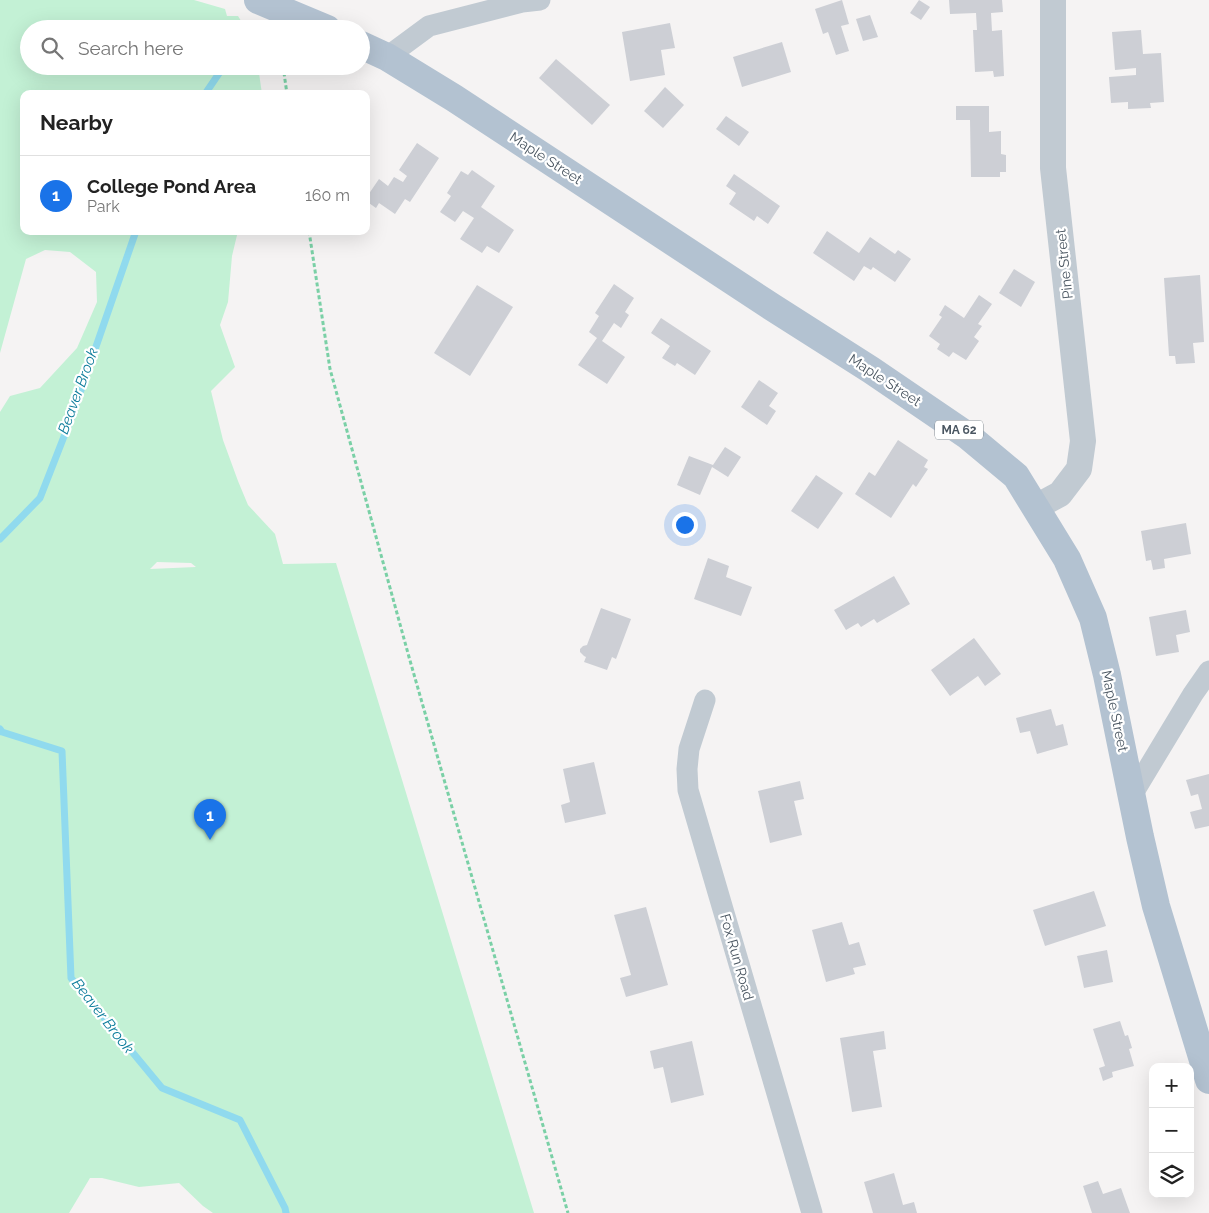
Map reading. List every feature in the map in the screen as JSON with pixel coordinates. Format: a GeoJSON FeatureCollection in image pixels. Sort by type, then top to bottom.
{"type":"FeatureCollection","features":[{"type":"Feature","properties":{"kind":"main road"},"geometry":{"type":"LineString","coordinates":[[258,0],[306,20]]}},
{"type":"Feature","properties":{"kind":"main road","name":"Maple Street"},"geometry":{"type":"LineString","coordinates":[[370,50],[454,98],[764,302],[871,370],[968,436],[1016,476],[1067,559],[1093,618],[1156,906],[1208,1076]]}},
{"type":"Feature","properties":{"kind":"street"},"geometry":{"type":"LineString","coordinates":[[387,58],[429,26],[522,2],[540,0]]}},
{"type":"Feature","properties":{"kind":"street","name":"Pine Street"},"geometry":{"type":"LineString","coordinates":[[1036,507],[1060,494],[1079,469],[1083,441],[1053,168],[1053,0]]}},
{"type":"Feature","properties":{"kind":"street"},"geometry":{"type":"LineString","coordinates":[[1132,795],[1209,671]]}},
{"type":"Feature","properties":{"kind":"street","name":"Fox Run Road"},"geometry":{"type":"LineString","coordinates":[[705,700],[689,749],[687,768],[688,790],[812,1213]]}},
{"type":"Feature","properties":{"kind":"path"},"geometry":{"type":"LineString","coordinates":[[284,75],[286,90]]}},
{"type":"Feature","properties":{"kind":"path"},"geometry":{"type":"LineString","coordinates":[[310,235],[328,359],[333,379],[408,657],[568,1213]]}},
{"type":"Feature","properties":{"kind":"green space"},"geometry":{"type":"Polygon","coordinates":[[[0,0],[194,0],[225,9],[227,16],[238,16],[240,20],[20,20],[20,75],[259,75],[261,90],[20,90],[20,235],[237,235],[232,256],[228,302],[220,325],[235,367],[211,391],[223,440],[248,505],[275,534],[283,564],[336,563],[534,1213],[213,1213],[179,1183],[139,1187],[102,1178],[90,1178],[69,1213],[0,1213],[0,412],[10,396],[40,388],[77,348],[97,302],[96,272],[70,252],[45,250],[26,259],[0,353],[0,0]],[[157,562],[150,569],[196,567],[191,563],[157,562]]]}},
{"type":"Feature","properties":{"kind":"building"},"geometry":{"type":"Polygon","coordinates":[[[842,0],[849,24],[841,26],[849,51],[836,55],[828,32],[823,34],[815,9],[842,0]]]}},
{"type":"Feature","properties":{"kind":"building"},"geometry":{"type":"Polygon","coordinates":[[[919,0],[930,7],[921,20],[910,13],[919,0]]]}},
{"type":"Feature","properties":{"kind":"building"},"geometry":{"type":"Polygon","coordinates":[[[949,0],[1002,0],[1003,12],[991,13],[992,31],[1002,30],[1004,76],[994,77],[993,71],[975,72],[973,30],[977,30],[976,13],[950,14],[949,0]]]}},
{"type":"Feature","properties":{"kind":"building"},"geometry":{"type":"Polygon","coordinates":[[[870,15],[878,37],[863,41],[856,19],[870,15]]]}},
{"type":"Feature","properties":{"kind":"building"},"geometry":{"type":"Polygon","coordinates":[[[670,23],[675,48],[661,50],[665,75],[630,81],[622,32],[670,23]]]}},
{"type":"Feature","properties":{"kind":"building"},"geometry":{"type":"Polygon","coordinates":[[[1141,30],[1143,54],[1161,53],[1164,102],[1150,103],[1151,108],[1128,109],[1128,102],[1111,103],[1109,77],[1136,75],[1136,68],[1115,70],[1112,32],[1141,30]]]}},
{"type":"Feature","properties":{"kind":"building"},"geometry":{"type":"Polygon","coordinates":[[[782,42],[791,72],[742,87],[733,57],[782,42]]]}},
{"type":"Feature","properties":{"kind":"building"},"geometry":{"type":"Polygon","coordinates":[[[556,59],[610,105],[592,125],[539,78],[556,59]]]}},
{"type":"Feature","properties":{"kind":"building"},"geometry":{"type":"Polygon","coordinates":[[[665,87],[684,105],[663,128],[644,111],[665,87]]]}},
{"type":"Feature","properties":{"kind":"building"},"geometry":{"type":"Polygon","coordinates":[[[956,106],[989,106],[989,132],[1001,131],[1001,154],[1006,155],[1006,172],[1000,172],[1000,177],[971,177],[970,120],[956,120],[956,106]]]}},
{"type":"Feature","properties":{"kind":"building"},"geometry":{"type":"Polygon","coordinates":[[[726,116],[749,132],[739,146],[716,129],[726,116]]]}},
{"type":"Feature","properties":{"kind":"building"},"geometry":{"type":"Polygon","coordinates":[[[417,143],[439,158],[410,202],[405,199],[395,214],[379,203],[376,208],[370,204],[370,192],[379,179],[388,186],[394,177],[403,182],[407,176],[399,170],[417,143]]]}},
{"type":"Feature","properties":{"kind":"building"},"geometry":{"type":"Polygon","coordinates":[[[472,170],[495,186],[481,207],[514,230],[499,253],[487,246],[482,253],[460,239],[474,218],[463,211],[455,222],[440,212],[451,196],[447,193],[461,171],[468,175],[472,170]]]}},
{"type":"Feature","properties":{"kind":"building"},"geometry":{"type":"Polygon","coordinates":[[[734,174],[780,206],[768,224],[757,216],[754,221],[729,204],[736,193],[726,186],[734,174]]]}},
{"type":"Feature","properties":{"kind":"building"},"geometry":{"type":"Polygon","coordinates":[[[827,231],[859,253],[870,237],[895,254],[898,250],[911,259],[895,282],[873,267],[871,270],[864,266],[854,281],[813,253],[827,231]]]}},
{"type":"Feature","properties":{"kind":"building"},"geometry":{"type":"Polygon","coordinates":[[[1014,269],[1035,282],[1021,307],[999,293],[1014,269]]]}},
{"type":"Feature","properties":{"kind":"building"},"geometry":{"type":"Polygon","coordinates":[[[1200,275],[1204,342],[1193,343],[1195,363],[1176,364],[1175,356],[1169,356],[1164,278],[1200,275]]]}},
{"type":"Feature","properties":{"kind":"building"},"geometry":{"type":"Polygon","coordinates":[[[614,284],[634,298],[625,312],[629,315],[621,328],[614,323],[602,341],[625,357],[607,384],[578,365],[597,338],[589,332],[599,316],[595,313],[614,284]]]}},
{"type":"Feature","properties":{"kind":"building"},"geometry":{"type":"Polygon","coordinates":[[[477,285],[513,307],[470,376],[434,353],[477,285]]]}},
{"type":"Feature","properties":{"kind":"building"},"geometry":{"type":"Polygon","coordinates":[[[979,295],[992,304],[978,324],[982,326],[974,337],[979,341],[966,360],[953,352],[949,357],[937,349],[940,344],[929,336],[942,317],[939,315],[945,305],[964,318],[979,295]]]}},
{"type":"Feature","properties":{"kind":"building"},"geometry":{"type":"Polygon","coordinates":[[[661,318],[711,351],[695,375],[677,363],[675,366],[662,358],[670,346],[651,333],[661,318]]]}},
{"type":"Feature","properties":{"kind":"building"},"geometry":{"type":"Polygon","coordinates":[[[759,380],[778,393],[769,406],[776,411],[767,425],[741,407],[759,380]]]}},
{"type":"Feature","properties":{"kind":"building"},"geometry":{"type":"Polygon","coordinates":[[[898,440],[928,460],[924,467],[928,469],[916,487],[913,484],[891,518],[855,494],[869,472],[875,476],[898,440]]]}},
{"type":"Feature","properties":{"kind":"building"},"geometry":{"type":"Polygon","coordinates":[[[725,447],[741,457],[728,477],[712,467],[700,495],[677,485],[689,456],[713,465],[725,447]]]}},
{"type":"Feature","properties":{"kind":"building"},"geometry":{"type":"Polygon","coordinates":[[[816,475],[843,493],[818,529],[791,511],[816,475]]]}},
{"type":"Feature","properties":{"kind":"building"},"geometry":{"type":"Polygon","coordinates":[[[1186,523],[1191,554],[1164,559],[1165,568],[1153,570],[1151,560],[1146,561],[1141,531],[1186,523]]]}},
{"type":"Feature","properties":{"kind":"building"},"geometry":{"type":"Polygon","coordinates":[[[708,558],[729,566],[726,577],[752,587],[741,616],[694,599],[708,558]]]}},
{"type":"Feature","properties":{"kind":"building"},"geometry":{"type":"Polygon","coordinates":[[[894,576],[910,604],[877,623],[874,619],[861,627],[858,623],[846,630],[834,610],[894,576]]]}},
{"type":"Feature","properties":{"kind":"building"},"geometry":{"type":"Polygon","coordinates":[[[601,608],[631,619],[616,659],[612,657],[607,670],[584,662],[586,657],[580,652],[583,646],[587,645],[601,608]]]}},
{"type":"Feature","properties":{"kind":"building"},"geometry":{"type":"Polygon","coordinates":[[[1186,610],[1190,632],[1176,635],[1179,652],[1156,656],[1149,617],[1186,610]]]}},
{"type":"Feature","properties":{"kind":"building"},"geometry":{"type":"Polygon","coordinates":[[[974,638],[1001,674],[985,686],[978,676],[950,696],[931,670],[974,638]]]}},
{"type":"Feature","properties":{"kind":"building"},"geometry":{"type":"Polygon","coordinates":[[[1051,709],[1056,726],[1063,724],[1068,745],[1037,754],[1030,731],[1020,733],[1016,718],[1051,709]]]}},
{"type":"Feature","properties":{"kind":"building"},"geometry":{"type":"Polygon","coordinates":[[[594,762],[606,814],[565,823],[561,805],[570,802],[563,769],[594,762]]]}},
{"type":"Feature","properties":{"kind":"building"},"geometry":{"type":"Polygon","coordinates":[[[1209,774],[1209,826],[1195,829],[1190,812],[1202,809],[1198,794],[1191,796],[1186,780],[1209,774]]]}},
{"type":"Feature","properties":{"kind":"building"},"geometry":{"type":"Polygon","coordinates":[[[800,781],[804,799],[794,801],[802,835],[770,843],[758,791],[800,781]]]}},
{"type":"Feature","properties":{"kind":"building"},"geometry":{"type":"Polygon","coordinates":[[[1094,891],[1106,926],[1045,946],[1033,910],[1094,891]]]}},
{"type":"Feature","properties":{"kind":"building"},"geometry":{"type":"Polygon","coordinates":[[[646,907],[668,985],[626,997],[620,978],[631,975],[614,915],[646,907]]]}},
{"type":"Feature","properties":{"kind":"building"},"geometry":{"type":"Polygon","coordinates":[[[842,922],[849,945],[859,942],[866,965],[853,968],[855,974],[826,982],[812,930],[842,922]]]}},
{"type":"Feature","properties":{"kind":"building"},"geometry":{"type":"Polygon","coordinates":[[[1107,950],[1113,982],[1084,988],[1077,956],[1107,950]]]}},
{"type":"Feature","properties":{"kind":"building"},"geometry":{"type":"Polygon","coordinates":[[[1120,1021],[1125,1036],[1128,1035],[1132,1048],[1129,1049],[1134,1066],[1112,1072],[1113,1077],[1103,1081],[1099,1068],[1105,1066],[1093,1029],[1120,1021]]]}},
{"type":"Feature","properties":{"kind":"building"},"geometry":{"type":"Polygon","coordinates":[[[884,1031],[886,1049],[873,1051],[882,1107],[852,1112],[840,1038],[884,1031]]]}},
{"type":"Feature","properties":{"kind":"building"},"geometry":{"type":"Polygon","coordinates":[[[692,1041],[704,1095],[671,1103],[663,1067],[654,1069],[650,1051],[692,1041]]]}},
{"type":"Feature","properties":{"kind":"building"},"geometry":{"type":"Polygon","coordinates":[[[894,1173],[903,1205],[914,1202],[917,1213],[873,1213],[864,1182],[894,1173]]]}},
{"type":"Feature","properties":{"kind":"building"},"geometry":{"type":"Polygon","coordinates":[[[1098,1181],[1103,1194],[1121,1188],[1130,1213],[1092,1213],[1083,1186],[1098,1181]]]}},
{"type":"Feature","properties":{"kind":"waterway","name":"Beaver Brook"},"geometry":{"type":"LineString","coordinates":[[208,90],[218,75]]}},
{"type":"Feature","properties":{"kind":"waterway","name":"Beaver Brook"},"geometry":{"type":"LineString","coordinates":[[0,539],[40,498],[72,416],[135,235]]}},
{"type":"Feature","properties":{"kind":"waterway","name":"Beaver Brook"},"geometry":{"type":"LineString","coordinates":[[0,729],[2,732],[62,751],[71,978],[162,1088],[240,1120],[286,1213]]}},
{"type":"Feature","properties":{"kind":"place","name":"College Pond Area"},"geometry":{"type":"Point","coordinates":[210,840]}}]}
